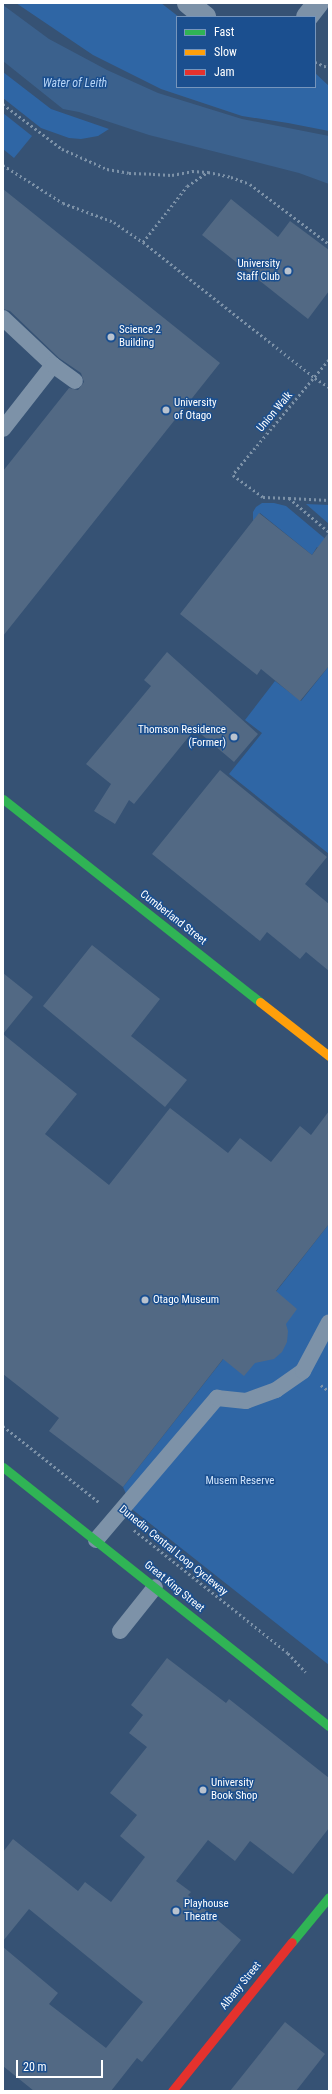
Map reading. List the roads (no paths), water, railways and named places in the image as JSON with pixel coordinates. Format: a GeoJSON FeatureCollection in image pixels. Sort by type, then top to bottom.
{"type":"FeatureCollection","features":[{"type":"Feature","properties":{"kind":"main road","name":"Cumberland Street"},"geometry":{"type":"LineString","coordinates":[[3,799],[326,1048]]}},
{"type":"Feature","properties":{"kind":"main road","name":"Great King Street"},"geometry":{"type":"LineString","coordinates":[[3,1467],[329,1726]]}},
{"type":"Feature","properties":{"kind":"main road","name":"Albany Street"},"geometry":{"type":"LineString","coordinates":[[172,2091],[329,1897]]}},
{"type":"Feature","properties":{"kind":"street"},"geometry":{"type":"LineString","coordinates":[[188,3],[204,16]]}},
{"type":"Feature","properties":{"kind":"street"},"geometry":{"type":"LineString","coordinates":[[308,16],[318,3]]}},
{"type":"Feature","properties":{"kind":"lane"},"geometry":{"type":"LineString","coordinates":[[3,318],[53,365],[75,381]]}},
{"type":"Feature","properties":{"kind":"lane"},"geometry":{"type":"LineString","coordinates":[[3,429],[53,365]]}},
{"type":"Feature","properties":{"kind":"lane"},"geometry":{"type":"LineString","coordinates":[[96,1540],[217,1398],[246,1401],[276,1390],[303,1371],[329,1322]]}},
{"type":"Feature","properties":{"kind":"lane"},"geometry":{"type":"LineString","coordinates":[[120,1630],[155,1587]]}},
{"type":"Feature","properties":{"kind":"water","name":"Water of Leith"},"geometry":{"type":"Polygon","coordinates":[[[3,5],[49,39],[107,70],[158,93],[242,119],[329,136],[329,184],[299,173],[149,135],[79,112],[63,109],[3,61],[3,5]]]}},
{"type":"Feature","properties":{"kind":"place","name":"University Staff Club"},"geometry":{"type":"Point","coordinates":[288,271]}},
{"type":"Feature","properties":{"kind":"place","name":"Science 2 Building"},"geometry":{"type":"Point","coordinates":[111,337]}},
{"type":"Feature","properties":{"kind":"place","name":"University of Otago"},"geometry":{"type":"Point","coordinates":[166,410]}},
{"type":"Feature","properties":{"kind":"place","name":"Thomson Residence (Former)"},"geometry":{"type":"Point","coordinates":[234,737]}},
{"type":"Feature","properties":{"kind":"place","name":"Otago Museum"},"geometry":{"type":"Point","coordinates":[145,1300]}},
{"type":"Feature","properties":{"kind":"place","name":"University Book Shop"},"geometry":{"type":"Point","coordinates":[203,1790]}},
{"type":"Feature","properties":{"kind":"place","name":"Playhouse Theatre"},"geometry":{"type":"Point","coordinates":[176,1911]}},
{"type":"Feature","properties":{"kind":"park label","name":"Musem Reserve"},"geometry":{"type":"Point","coordinates":[240,1481]}}]}
